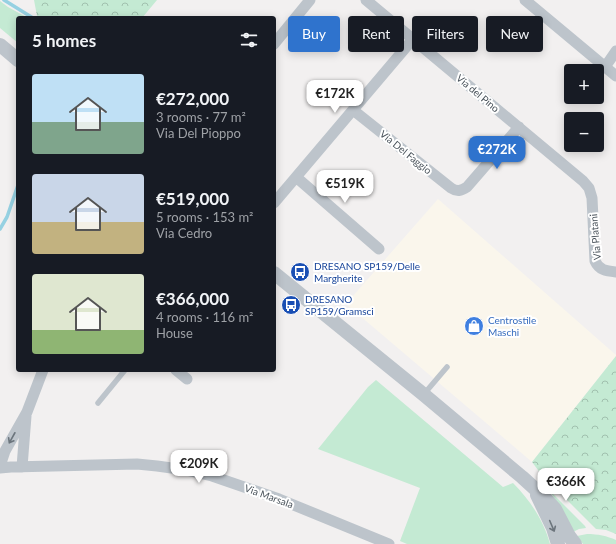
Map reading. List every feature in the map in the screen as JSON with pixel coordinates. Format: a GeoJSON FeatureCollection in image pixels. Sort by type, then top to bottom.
{"type":"FeatureCollection","features":[{"type":"Feature","properties":{"kind":"street"},"geometry":{"type":"LineString","coordinates":[[276,42],[310,0]]}},
{"type":"Feature","properties":{"kind":"street","name":"Via del Pino"},"geometry":{"type":"LineString","coordinates":[[366,0],[412,38]]}},
{"type":"Feature","properties":{"kind":"street"},"geometry":{"type":"LineString","coordinates":[[525,0],[616,76]]}},
{"type":"Feature","properties":{"kind":"street"},"geometry":{"type":"LineString","coordinates":[[276,201],[412,40]]}},
{"type":"Feature","properties":{"kind":"street"},"geometry":{"type":"LineString","coordinates":[[0,45],[16,58]]}},
{"type":"Feature","properties":{"kind":"street"},"geometry":{"type":"LineString","coordinates":[[605,67],[616,51]]}},
{"type":"Feature","properties":{"kind":"street","name":"Via del Pino"},"geometry":{"type":"LineString","coordinates":[[429,52],[580,178],[588,188]]}},
{"type":"Feature","properties":{"kind":"street","name":"Via Del Faggio"},"geometry":{"type":"LineString","coordinates":[[353,110],[451,188],[457,191],[467,187],[519,127]]}},
{"type":"Feature","properties":{"kind":"street"},"geometry":{"type":"LineString","coordinates":[[296,177],[379,249]]}},
{"type":"Feature","properties":{"kind":"street","name":"Via Platani"},"geometry":{"type":"LineString","coordinates":[[588,188],[592,198],[595,261],[602,269],[616,272]]}},
{"type":"Feature","properties":{"kind":"street"},"geometry":{"type":"LineString","coordinates":[[276,275],[423,394],[530,484],[554,507],[569,536],[575,544]]}},
{"type":"Feature","properties":{"kind":"street"},"geometry":{"type":"LineString","coordinates":[[0,467],[5,452],[27,412],[42,372]]}},
{"type":"Feature","properties":{"kind":"street"},"geometry":{"type":"LineString","coordinates":[[178,372],[187,379]]}},
{"type":"Feature","properties":{"kind":"street"},"geometry":{"type":"LineString","coordinates":[[22,467],[27,412]]}},
{"type":"Feature","properties":{"kind":"street","name":"Via Marsala"},"geometry":{"type":"LineString","coordinates":[[0,467],[137,464],[191,471],[212,476],[279,499],[389,544]]}},
{"type":"Feature","properties":{"kind":"street"},"geometry":{"type":"LineString","coordinates":[[530,484],[538,496],[558,544]]}},
{"type":"Feature","properties":{"kind":"lane"},"geometry":{"type":"LineString","coordinates":[[423,394],[447,367]]}},
{"type":"Feature","properties":{"kind":"lane"},"geometry":{"type":"LineString","coordinates":[[98,403],[123,372]]}},
{"type":"Feature","properties":{"kind":"shaded area"},"geometry":{"type":"Polygon","coordinates":[[[438,199],[616,355],[532,462],[346,304],[438,199]]]}},
{"type":"Feature","properties":{"kind":"green space"},"geometry":{"type":"Polygon","coordinates":[[[34,0],[157,0],[144,16],[37,16],[34,0]]]}},
{"type":"Feature","properties":{"kind":"green space"},"geometry":{"type":"Polygon","coordinates":[[[0,1],[24,16],[16,16],[16,41],[0,28],[0,1]]]}},
{"type":"Feature","properties":{"kind":"green space"},"geometry":{"type":"Polygon","coordinates":[[[616,356],[616,534],[606,530],[596,529],[541,474],[532,462],[616,356]]]}},
{"type":"Feature","properties":{"kind":"green space"},"geometry":{"type":"Polygon","coordinates":[[[376,380],[503,487],[513,483],[536,511],[550,544],[407,544],[400,541],[420,488],[318,449],[368,387],[376,380]]]}},
{"type":"Feature","properties":{"kind":"green space"},"geometry":{"type":"Polygon","coordinates":[[[551,493],[585,526],[586,528],[573,532],[551,493]]]}},
{"type":"Feature","properties":{"kind":"green space"},"geometry":{"type":"Polygon","coordinates":[[[587,534],[609,537],[616,540],[616,544],[583,544],[577,536],[587,534]]]}},
{"type":"Feature","properties":{"kind":"waterway"},"geometry":{"type":"LineString","coordinates":[[4,0],[30,16]]}},
{"type":"Feature","properties":{"kind":"waterway"},"geometry":{"type":"LineString","coordinates":[[0,229],[7,217],[16,191]]}},
{"type":"Feature","properties":{"kind":"place","name":"DRESANO SP159/Delle Margherite"},"geometry":{"type":"Point","coordinates":[300,272]}},
{"type":"Feature","properties":{"kind":"place","name":"DRESANO SP159/Gramsci"},"geometry":{"type":"Point","coordinates":[291,305]}},
{"type":"Feature","properties":{"kind":"place","name":"Centrostile Maschi"},"geometry":{"type":"Point","coordinates":[474,326]}}]}
